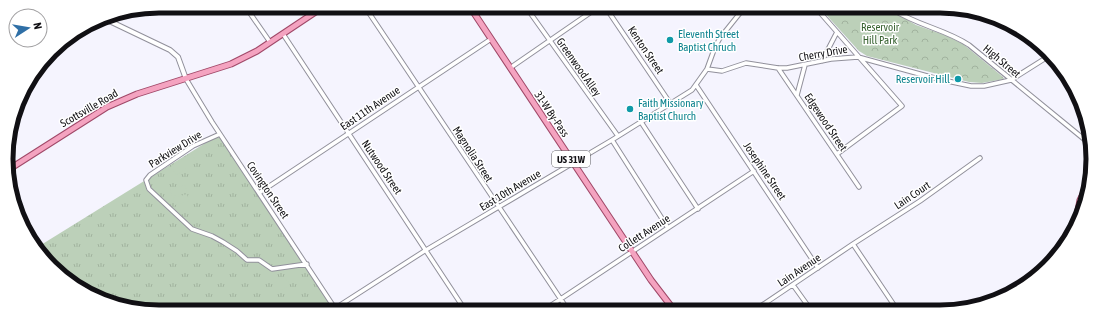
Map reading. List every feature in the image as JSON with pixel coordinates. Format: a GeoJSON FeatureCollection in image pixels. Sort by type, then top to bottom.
{"type":"FeatureCollection","features":[{"type":"Feature","properties":{"kind":"main road","name":"Scottsville Road"},"geometry":{"type":"LineString","coordinates":[[13,167],[107,107],[137,94],[231,64],[270,42],[314,13]]}},
{"type":"Feature","properties":{"kind":"main road","name":"31-W By-Pass"},"geometry":{"type":"LineString","coordinates":[[474,13],[573,163],[671,305]]}},
{"type":"Feature","properties":{"kind":"street"},"geometry":{"type":"LineString","coordinates":[[250,13],[270,42]]}},
{"type":"Feature","properties":{"kind":"street","name":"Magnolia Street"},"geometry":{"type":"LineString","coordinates":[[369,13],[564,305]]}},
{"type":"Feature","properties":{"kind":"street","name":"Greenwood Alley"},"geometry":{"type":"LineString","coordinates":[[530,13],[618,136]]}},
{"type":"Feature","properties":{"kind":"street"},"geometry":{"type":"LineString","coordinates":[[510,68],[590,13]]}},
{"type":"Feature","properties":{"kind":"street","name":"Kenton Street"},"geometry":{"type":"LineString","coordinates":[[610,13],[670,103]]}},
{"type":"Feature","properties":{"kind":"street","name":"East 10th Avenue"},"geometry":{"type":"LineString","coordinates":[[341,305],[426,250],[612,140],[696,85],[707,69],[715,47],[740,13]]}},
{"type":"Feature","properties":{"kind":"street"},"geometry":{"type":"LineString","coordinates":[[820,13],[902,105],[837,154]]}},
{"type":"Feature","properties":{"kind":"street","name":"High Street"},"geometry":{"type":"LineString","coordinates":[[899,13],[917,23],[962,40],[1085,140]]}},
{"type":"Feature","properties":{"kind":"street"},"geometry":{"type":"LineString","coordinates":[[111,21],[170,50],[178,58],[186,79]]}},
{"type":"Feature","properties":{"kind":"street"},"geometry":{"type":"LineString","coordinates":[[822,61],[837,32]]}},
{"type":"Feature","properties":{"kind":"street","name":"Nutwood Street"},"geometry":{"type":"LineString","coordinates":[[283,34],[462,305]]}},
{"type":"Feature","properties":{"kind":"street","name":"East 11th Avenue"},"geometry":{"type":"LineString","coordinates":[[259,192],[491,39]]}},
{"type":"Feature","properties":{"kind":"street","name":"Cherry Drive"},"geometry":{"type":"LineString","coordinates":[[707,69],[722,71],[746,63],[778,68],[858,57],[938,79],[965,85],[984,86],[1011,80],[1045,58]]}},
{"type":"Feature","properties":{"kind":"street"},"geometry":{"type":"LineString","coordinates":[[797,95],[805,65]]}},
{"type":"Feature","properties":{"kind":"street","name":"Edgewood Street"},"geometry":{"type":"LineString","coordinates":[[778,68],[859,187]]}},
{"type":"Feature","properties":{"kind":"street","name":"Covington Street"},"geometry":{"type":"LineString","coordinates":[[186,79],[220,134],[307,264],[333,305]]}},
{"type":"Feature","properties":{"kind":"street","name":"Josephine Street"},"geometry":{"type":"LineString","coordinates":[[696,85],[818,268]]}},
{"type":"Feature","properties":{"kind":"street"},"geometry":{"type":"LineString","coordinates":[[641,122],[698,209]]}},
{"type":"Feature","properties":{"kind":"street","name":"Parkview Drive"},"geometry":{"type":"LineString","coordinates":[[220,134],[194,146],[150,175],[146,180],[149,189],[192,229],[212,236],[223,242],[247,260],[259,260],[273,269],[307,264]]}},
{"type":"Feature","properties":{"kind":"street"},"geometry":{"type":"LineString","coordinates":[[612,140],[668,228]]}},
{"type":"Feature","properties":{"kind":"street","name":"Lain Court"},"geometry":{"type":"LineString","coordinates":[[853,244],[920,201],[980,158]]}},
{"type":"Feature","properties":{"kind":"street","name":"Collett Avenue"},"geometry":{"type":"LineString","coordinates":[[551,305],[754,171]]}},
{"type":"Feature","properties":{"kind":"street"},"geometry":{"type":"LineString","coordinates":[[853,244],[894,305]]}},
{"type":"Feature","properties":{"kind":"street","name":"Lain Avenue"},"geometry":{"type":"LineString","coordinates":[[762,305],[853,244]]}},
{"type":"Feature","properties":{"kind":"street"},"geometry":{"type":"LineString","coordinates":[[793,284],[808,305]]}},
{"type":"Feature","properties":{"kind":"green space","name":"Reservoir Hill Park"},"geometry":{"type":"Polygon","coordinates":[[[825,13],[896,13],[916,25],[947,36],[963,44],[1004,79],[982,83],[969,82],[867,56],[859,51],[825,13]]]}},
{"type":"Feature","properties":{"kind":"green space"},"geometry":{"type":"Polygon","coordinates":[[[220,134],[331,305],[140,304],[121,300],[94,290],[70,275],[49,255],[41,245],[220,134]]]}},
{"type":"Feature","properties":{"kind":"green space"},"geometry":{"type":"Polygon","coordinates":[[[191,153],[197,162],[176,175],[171,166],[191,153]]]}},
{"type":"Feature","properties":{"kind":"green space"},"geometry":{"type":"Polygon","coordinates":[[[185,185],[187,192],[172,196],[170,190],[185,185]]]}},
{"type":"Feature","properties":{"kind":"green space"},"geometry":{"type":"Polygon","coordinates":[[[187,194],[189,201],[175,205],[173,198],[187,194]]]}},
{"type":"Feature","properties":{"kind":"green space"},"geometry":{"type":"Polygon","coordinates":[[[285,277],[290,285],[277,292],[273,284],[285,277]]]}},
{"type":"Feature","properties":{"kind":"place","name":"Eleventh Street Baptist Chruch"},"geometry":{"type":"Point","coordinates":[670,40]}},
{"type":"Feature","properties":{"kind":"place","name":"Reservoir Hill"},"geometry":{"type":"Point","coordinates":[958,79]}},
{"type":"Feature","properties":{"kind":"place","name":"Faith Missionary Baptist Church"},"geometry":{"type":"Point","coordinates":[630,109]}}]}
